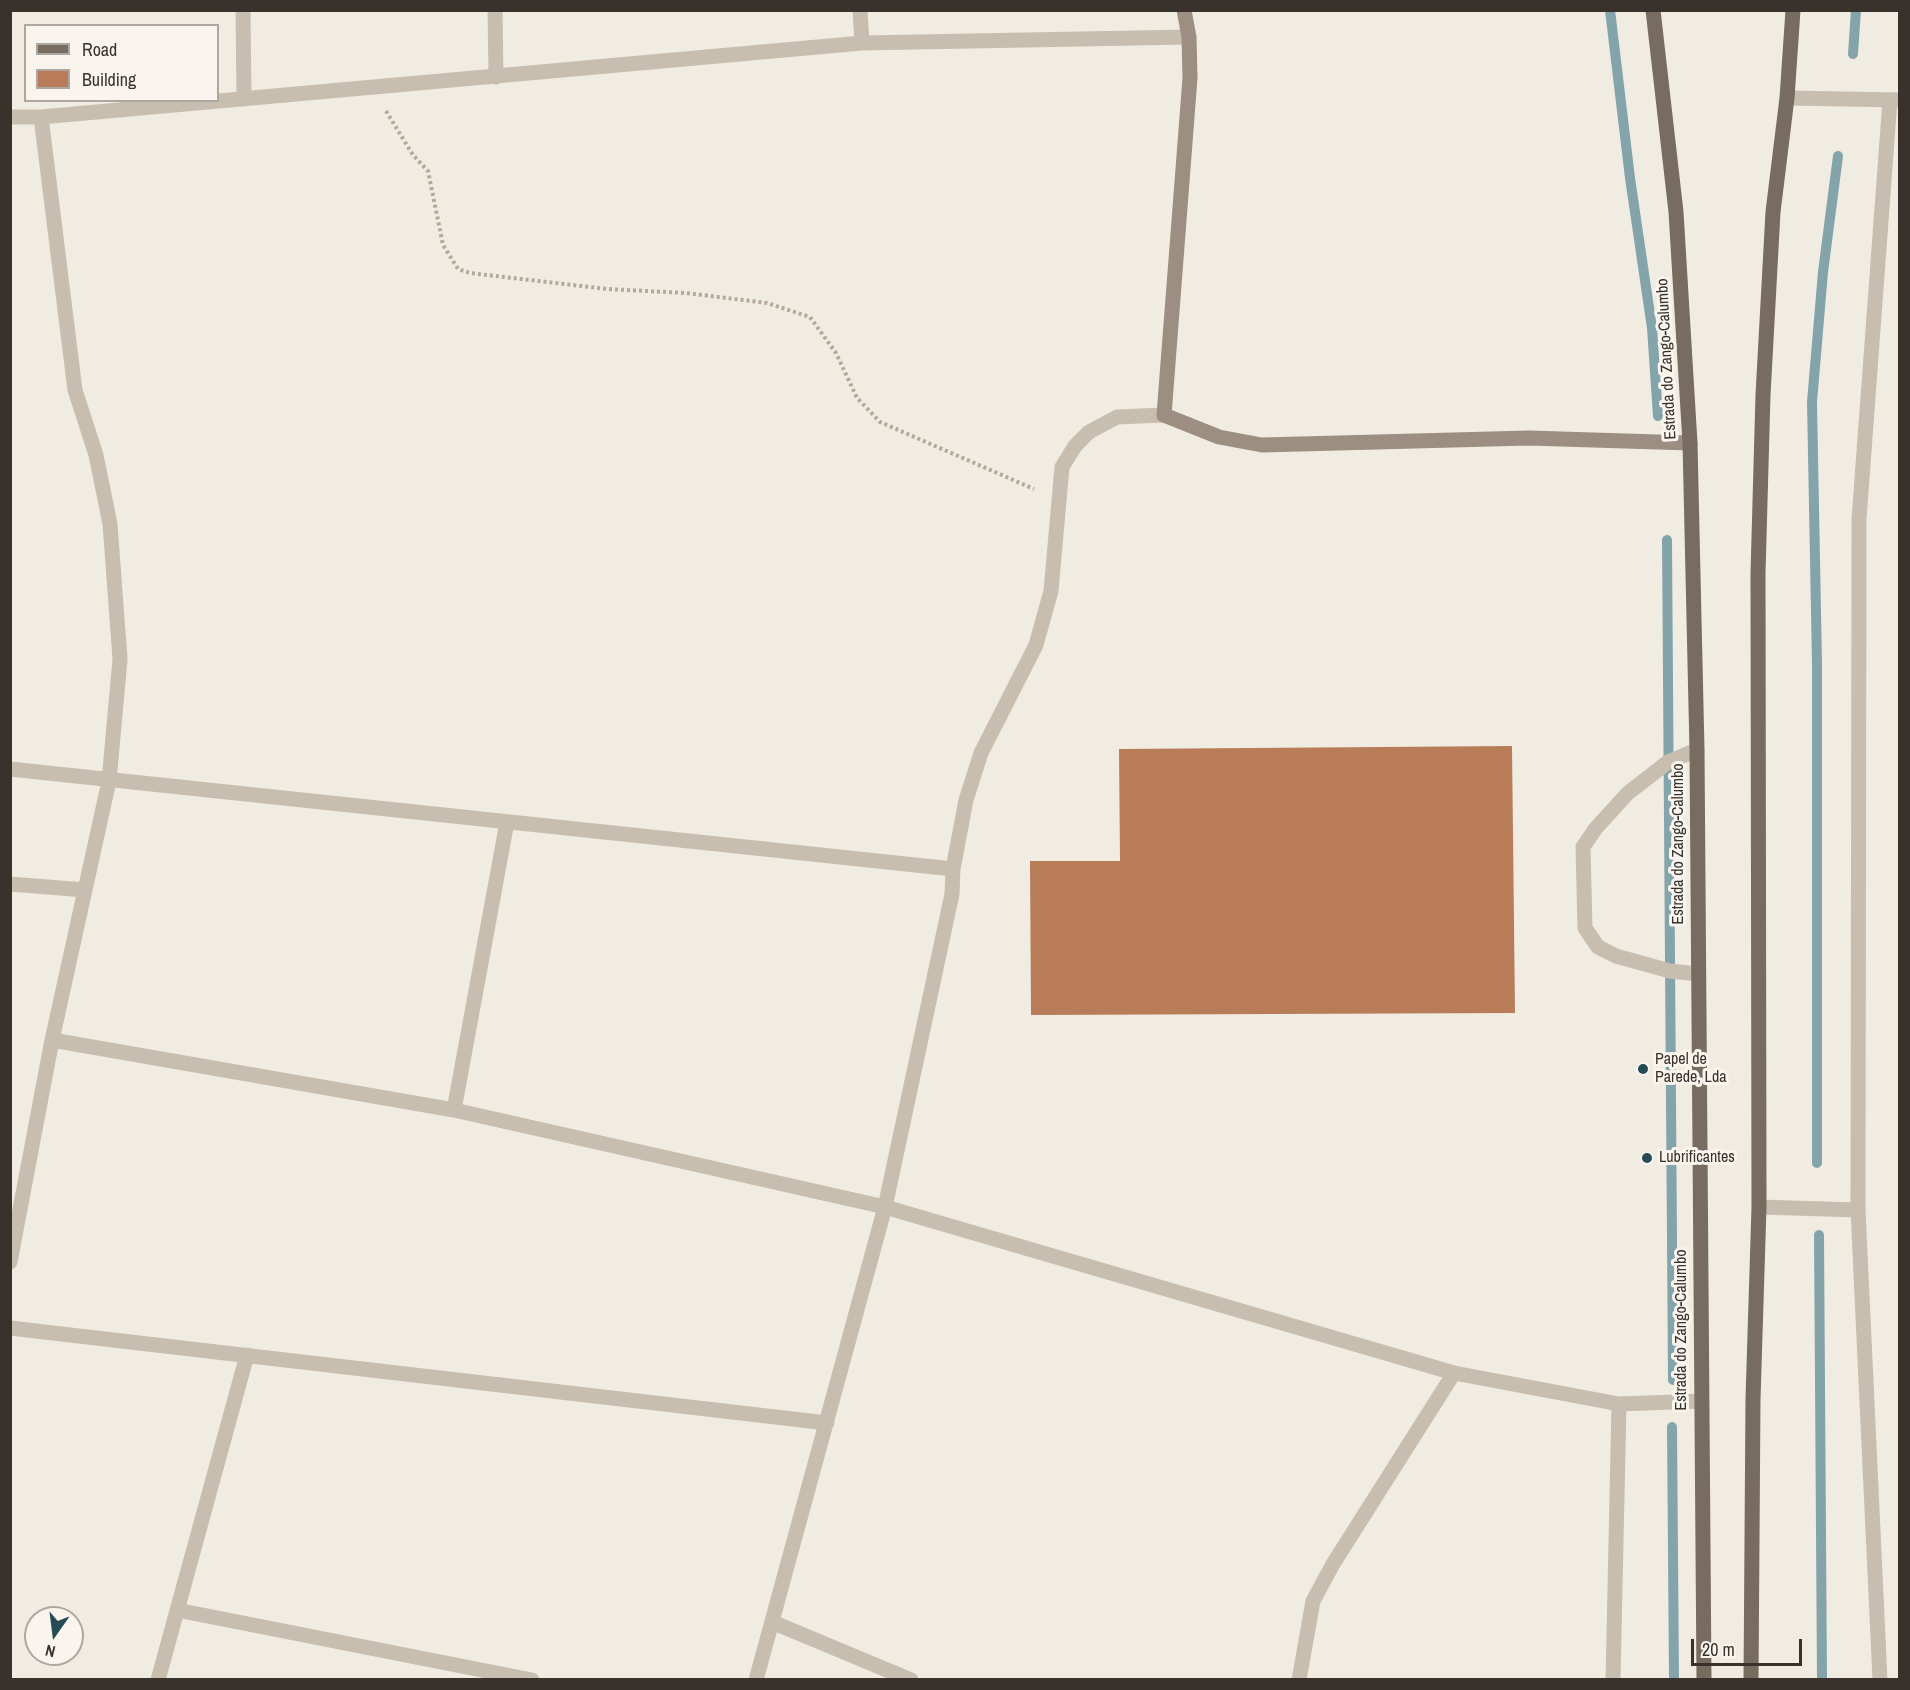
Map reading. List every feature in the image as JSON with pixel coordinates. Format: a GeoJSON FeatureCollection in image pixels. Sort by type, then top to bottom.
{"type":"FeatureCollection","features":[{"type":"Feature","properties":{"kind":"main road","name":"Estrada do Zango-Calumbo"},"geometry":{"type":"LineString","coordinates":[[1653,10],[1676,212],[1690,443],[1697,750],[1704,1680]]}},
{"type":"Feature","properties":{"kind":"main road"},"geometry":{"type":"LineString","coordinates":[[1751,1680],[1753,1400],[1758,1207],[1758,676],[1761,478],[1773,212],[1787,98],[1793,10]]}},
{"type":"Feature","properties":{"kind":"street"},"geometry":{"type":"LineString","coordinates":[[243,10],[244,99]]}},
{"type":"Feature","properties":{"kind":"street"},"geometry":{"type":"LineString","coordinates":[[495,10],[496,76]]}},
{"type":"Feature","properties":{"kind":"street"},"geometry":{"type":"LineString","coordinates":[[860,10],[862,43]]}},
{"type":"Feature","properties":{"kind":"street"},"geometry":{"type":"LineString","coordinates":[[1164,415],[1190,78],[1189,37],[1184,10]]}},
{"type":"Feature","properties":{"kind":"street"},"geometry":{"type":"LineString","coordinates":[[219,101],[862,43],[1189,37]]}},
{"type":"Feature","properties":{"kind":"street"},"geometry":{"type":"LineString","coordinates":[[1787,98],[1895,100],[1892,172],[1859,519],[1858,1210],[1880,1680]]}},
{"type":"Feature","properties":{"kind":"street"},"geometry":{"type":"LineString","coordinates":[[10,117],[41,117],[210,102]]}},
{"type":"Feature","properties":{"kind":"street"},"geometry":{"type":"LineString","coordinates":[[10,1262],[52,1040],[109,782],[120,659],[110,524],[96,455],[75,390],[41,117]]}},
{"type":"Feature","properties":{"kind":"street"},"geometry":{"type":"LineString","coordinates":[[756,1680],[885,1207],[952,894],[953,869],[966,800],[981,753],[1036,645],[1051,591],[1062,467],[1075,446],[1089,432],[1117,417],[1164,415],[1219,437],[1262,445],[1529,438],[1690,443]]}},
{"type":"Feature","properties":{"kind":"street"},"geometry":{"type":"LineString","coordinates":[[1697,750],[1668,762],[1628,793],[1596,828],[1583,847],[1585,928],[1598,946],[1616,956],[1670,971],[1698,974]]}},
{"type":"Feature","properties":{"kind":"street"},"geometry":{"type":"LineString","coordinates":[[10,770],[953,869]]}},
{"type":"Feature","properties":{"kind":"street"},"geometry":{"type":"LineString","coordinates":[[454,1110],[507,822]]}},
{"type":"Feature","properties":{"kind":"street"},"geometry":{"type":"LineString","coordinates":[[10,884],[85,890]]}},
{"type":"Feature","properties":{"kind":"street"},"geometry":{"type":"LineString","coordinates":[[52,1040],[454,1110],[885,1207],[1454,1373],[1619,1404],[1701,1401]]}},
{"type":"Feature","properties":{"kind":"street"},"geometry":{"type":"LineString","coordinates":[[1758,1207],[1858,1210]]}},
{"type":"Feature","properties":{"kind":"street"},"geometry":{"type":"LineString","coordinates":[[10,1328],[827,1422]]}},
{"type":"Feature","properties":{"kind":"street"},"geometry":{"type":"LineString","coordinates":[[158,1680],[247,1355]]}},
{"type":"Feature","properties":{"kind":"street"},"geometry":{"type":"LineString","coordinates":[[1299,1680],[1313,1601],[1333,1564],[1454,1373]]}},
{"type":"Feature","properties":{"kind":"street"},"geometry":{"type":"LineString","coordinates":[[1613,1680],[1619,1404]]}},
{"type":"Feature","properties":{"kind":"street"},"geometry":{"type":"LineString","coordinates":[[177,1610],[532,1680]]}},
{"type":"Feature","properties":{"kind":"street"},"geometry":{"type":"LineString","coordinates":[[772,1622],[911,1680]]}},
{"type":"Feature","properties":{"kind":"path"},"geometry":{"type":"LineString","coordinates":[[374,87],[395,129],[413,155],[428,171],[443,245],[458,269],[470,273],[607,289],[686,293],[766,303],[810,317],[836,353],[857,398],[880,422],[1059,500]]}},
{"type":"Feature","properties":{"kind":"building"},"geometry":{"type":"Polygon","coordinates":[[[1512,746],[1515,1013],[1031,1015],[1030,861],[1120,861],[1119,749],[1512,746]]]}},
{"type":"Feature","properties":{"kind":"waterway"},"geometry":{"type":"LineString","coordinates":[[1610,10],[1630,178],[1652,328],[1658,416]]}},
{"type":"Feature","properties":{"kind":"waterway"},"geometry":{"type":"LineString","coordinates":[[1853,54],[1856,10]]}},
{"type":"Feature","properties":{"kind":"waterway"},"geometry":{"type":"LineString","coordinates":[[1817,1163],[1817,664],[1812,402],[1823,272],[1838,156]]}},
{"type":"Feature","properties":{"kind":"waterway"},"geometry":{"type":"LineString","coordinates":[[1667,540],[1673,1380]]}},
{"type":"Feature","properties":{"kind":"waterway"},"geometry":{"type":"LineString","coordinates":[[1819,1235],[1822,1680]]}},
{"type":"Feature","properties":{"kind":"waterway"},"geometry":{"type":"LineString","coordinates":[[1672,1427],[1674,1680]]}},
{"type":"Feature","properties":{"kind":"place","name":"Papel de Parede, Lda"},"geometry":{"type":"Point","coordinates":[1643,1069]}},
{"type":"Feature","properties":{"kind":"place","name":"Lubrificantes"},"geometry":{"type":"Point","coordinates":[1647,1158]}}]}
